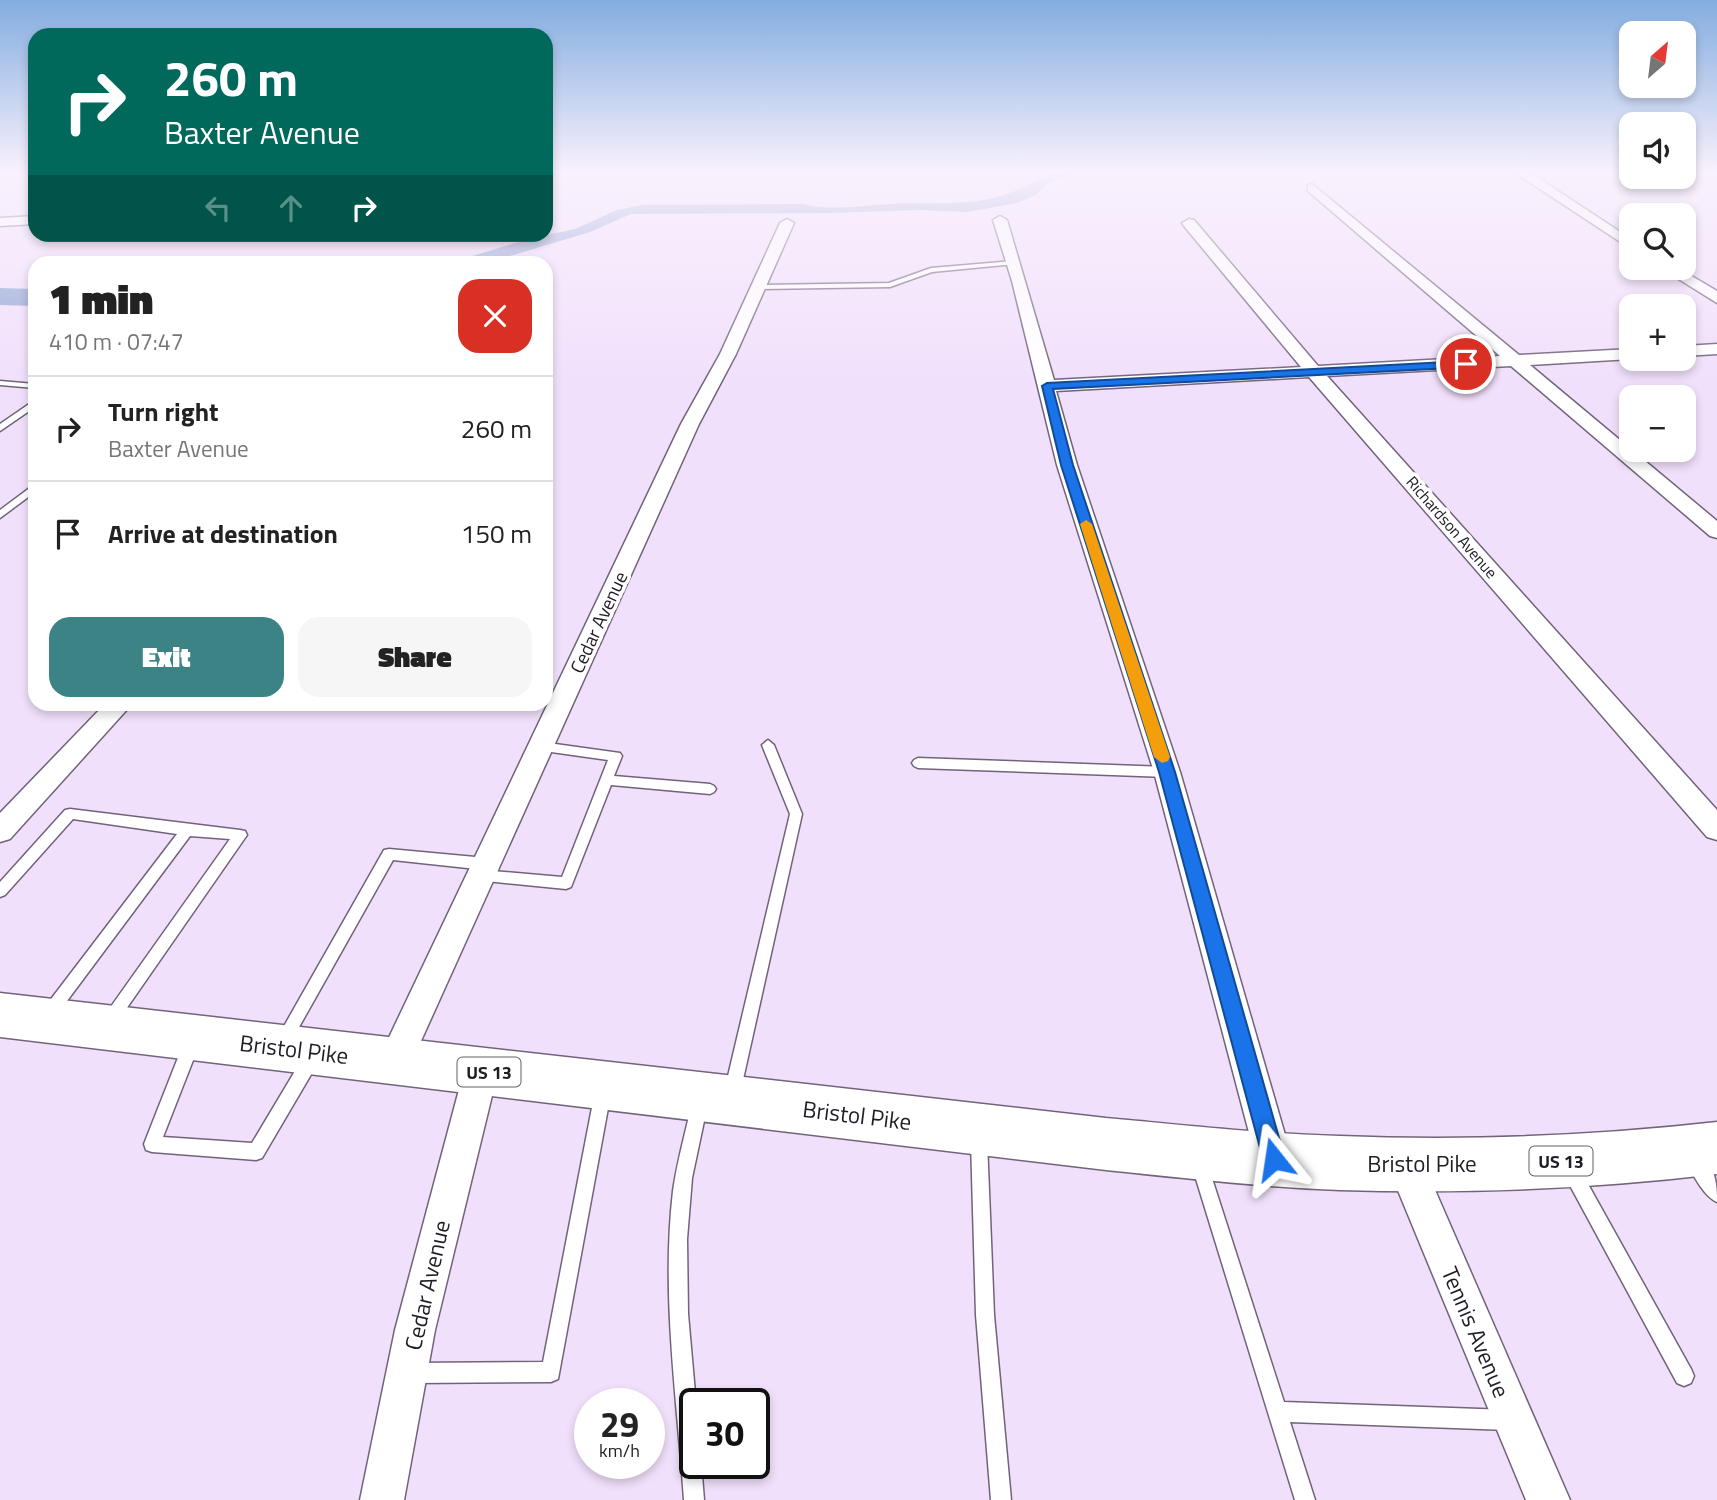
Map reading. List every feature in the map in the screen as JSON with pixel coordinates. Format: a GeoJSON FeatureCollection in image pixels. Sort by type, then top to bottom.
{"type":"FeatureCollection","features":[{"type":"Feature","properties":{"kind":"main road","name":"Bristol Pike"},"geometry":{"type":"LineString","coordinates":[[22,1017],[978,1129],[1274,1159],[1405,1164],[1566,1161],[1707,1165]]}},
{"type":"Feature","properties":{"kind":"street","name":"Cedar Avenue"},"geometry":{"type":"LineString","coordinates":[[395,1061],[690,424],[728,354],[778,242]]}},
{"type":"Feature","properties":{"kind":"street"},"geometry":{"type":"LineString","coordinates":[[1007,242],[1067,465],[1167,772],[1274,1159]]}},
{"type":"Feature","properties":{"kind":"street","name":"Richardson Avenue"},"geometry":{"type":"LineString","coordinates":[[1205,242],[1314,372],[1717,829]]}},
{"type":"Feature","properties":{"kind":"street"},"geometry":{"type":"LineString","coordinates":[[1376,242],[1717,533]]}},
{"type":"Feature","properties":{"kind":"street"},"geometry":{"type":"LineString","coordinates":[[1688,280],[1717,298]]}},
{"type":"Feature","properties":{"kind":"street"},"geometry":{"type":"LineString","coordinates":[[1696,350],[1717,349]]}},
{"type":"Feature","properties":{"kind":"street"},"geometry":{"type":"LineString","coordinates":[[1047,386],[1619,355]]}},
{"type":"Feature","properties":{"kind":"street"},"geometry":{"type":"LineString","coordinates":[[1,829],[112,711]]}},
{"type":"Feature","properties":{"kind":"street","name":"Cedar Avenue"},"geometry":{"type":"LineString","coordinates":[[382,1500],[432,1259],[481,1071]]}},
{"type":"Feature","properties":{"kind":"street","name":"Tennis Avenue"},"geometry":{"type":"LineString","coordinates":[[1405,1164],[1548,1500]]}},
{"type":"Feature","properties":{"kind":"lane"},"geometry":{"type":"LineString","coordinates":[[758,287],[890,285],[931,270],[1013,263]]}},
{"type":"Feature","properties":{"kind":"lane"},"geometry":{"type":"LineString","coordinates":[[0,383],[28,385]]}},
{"type":"Feature","properties":{"kind":"lane"},"geometry":{"type":"LineString","coordinates":[[0,428],[28,408]]}},
{"type":"Feature","properties":{"kind":"lane"},"geometry":{"type":"LineString","coordinates":[[0,515],[28,493]]}},
{"type":"Feature","properties":{"kind":"lane"},"geometry":{"type":"LineString","coordinates":[[694,1500],[682,1352],[681,1201],[716,1098],[796,814],[768,745]]}},
{"type":"Feature","properties":{"kind":"lane"},"geometry":{"type":"LineString","coordinates":[[194,1038],[152,1144],[256,1152],[298,1050],[390,854],[566,883],[615,756],[541,747]]}},
{"type":"Feature","properties":{"kind":"lane"},"geometry":{"type":"LineString","coordinates":[[918,763],[1167,772]]}},
{"type":"Feature","properties":{"kind":"lane"},"geometry":{"type":"LineString","coordinates":[[606,780],[710,789]]}},
{"type":"Feature","properties":{"kind":"lane"},"geometry":{"type":"LineString","coordinates":[[0,891],[70,814],[240,835],[105,1027]]}},
{"type":"Feature","properties":{"kind":"lane"},"geometry":{"type":"LineString","coordinates":[[22,1017],[187,830]]}},
{"type":"Feature","properties":{"kind":"lane"},"geometry":{"type":"LineString","coordinates":[[407,1373],[551,1372],[604,1085]]}},
{"type":"Feature","properties":{"kind":"lane"},"geometry":{"type":"LineString","coordinates":[[978,1129],[985,1315],[1001,1500]]}},
{"type":"Feature","properties":{"kind":"lane"},"geometry":{"type":"LineString","coordinates":[[1196,1152],[1305,1500]]}},
{"type":"Feature","properties":{"kind":"lane"},"geometry":{"type":"LineString","coordinates":[[1566,1161],[1684,1376]]}},
{"type":"Feature","properties":{"kind":"lane"},"geometry":{"type":"LineString","coordinates":[[1277,1412],[1514,1420]]}},
{"type":"Feature","properties":{"kind":"water"},"geometry":{"type":"Polygon","coordinates":[[[518,242],[557,242],[510,256],[473,256],[518,242]]]}},
{"type":"Feature","properties":{"kind":"water"},"geometry":{"type":"Polygon","coordinates":[[[0,288],[28,289],[28,306],[0,305],[0,288]]]}},
{"type":"Feature","properties":{"kind":"slow traffic"},"geometry":{"type":"LineString","coordinates":[[1086,524],[1162,757]]}},
{"type":"Feature","properties":{"kind":"route"},"geometry":{"type":"LineString","coordinates":[[1274,1159],[1167,772],[1067,465],[1047,386],[1466,364]]}}]}
